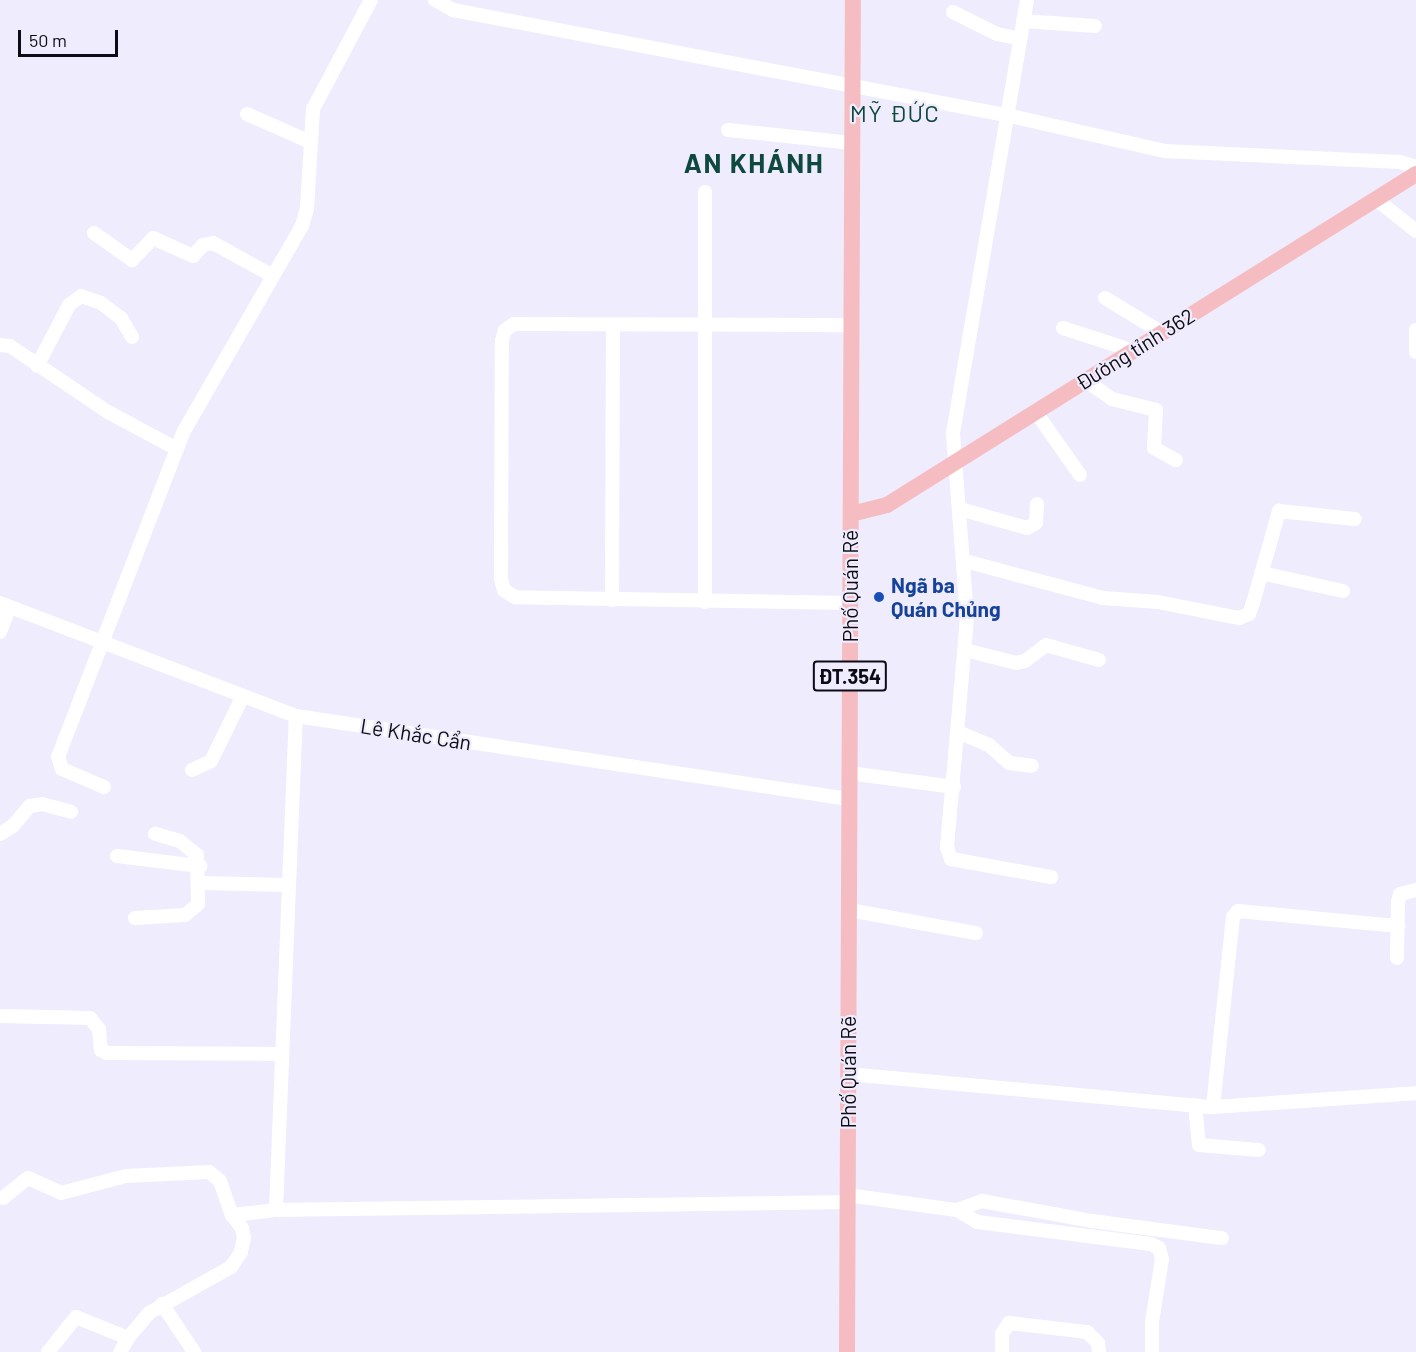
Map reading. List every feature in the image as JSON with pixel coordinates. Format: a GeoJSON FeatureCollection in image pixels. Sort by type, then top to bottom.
{"type":"FeatureCollection","features":[{"type":"Feature","properties":{"kind":"main road","name":"Phố Quán Rẽ"},"geometry":{"type":"LineString","coordinates":[[847,1352],[853,0]]}},
{"type":"Feature","properties":{"kind":"main road","name":"Đường tỉnh 362"},"geometry":{"type":"LineString","coordinates":[[850,514],[887,505],[1416,175]]}},
{"type":"Feature","properties":{"kind":"street"},"geometry":{"type":"LineString","coordinates":[[104,787],[58,764],[177,449],[195,410],[305,217],[308,141],[312,109],[370,0]]}},
{"type":"Feature","properties":{"kind":"street"},"geometry":{"type":"LineString","coordinates":[[435,0],[1006,115],[1164,151],[1400,162],[1416,167]]}},
{"type":"Feature","properties":{"kind":"street"},"geometry":{"type":"LineString","coordinates":[[1027,0],[953,434],[964,561],[965,650],[947,847],[951,859],[1051,877]]}},
{"type":"Feature","properties":{"kind":"street"},"geometry":{"type":"LineString","coordinates":[[953,12],[997,33],[1020,39]]}},
{"type":"Feature","properties":{"kind":"street"},"geometry":{"type":"LineString","coordinates":[[1023,21],[1095,26]]}},
{"type":"Feature","properties":{"kind":"street"},"geometry":{"type":"LineString","coordinates":[[247,114],[308,141]]}},
{"type":"Feature","properties":{"kind":"street"},"geometry":{"type":"LineString","coordinates":[[728,130],[852,143]]}},
{"type":"Feature","properties":{"kind":"street"},"geometry":{"type":"LineString","coordinates":[[705,192],[705,602]]}},
{"type":"Feature","properties":{"kind":"street"},"geometry":{"type":"LineString","coordinates":[[1376,200],[1416,231]]}},
{"type":"Feature","properties":{"kind":"street"},"geometry":{"type":"LineString","coordinates":[[94,233],[132,260],[153,238],[193,256],[203,245],[213,243],[273,276]]}},
{"type":"Feature","properties":{"kind":"street"},"geometry":{"type":"LineString","coordinates":[[37,366],[69,305],[81,296],[101,303],[121,318],[132,337]]}},
{"type":"Feature","properties":{"kind":"street"},"geometry":{"type":"LineString","coordinates":[[1105,298],[1161,332]]}},
{"type":"Feature","properties":{"kind":"street"},"geometry":{"type":"LineString","coordinates":[[850,603],[515,597],[504,590],[501,555],[502,341],[505,330],[514,324],[851,325]]}},
{"type":"Feature","properties":{"kind":"street"},"geometry":{"type":"LineString","coordinates":[[612,600],[613,326]]}},
{"type":"Feature","properties":{"kind":"street"},"geometry":{"type":"LineString","coordinates":[[1063,328],[1131,351]]}},
{"type":"Feature","properties":{"kind":"street"},"geometry":{"type":"LineString","coordinates":[[1416,330],[1416,352]]}},
{"type":"Feature","properties":{"kind":"street"},"geometry":{"type":"LineString","coordinates":[[0,345],[10,346],[108,412],[177,449]]}},
{"type":"Feature","properties":{"kind":"street"},"geometry":{"type":"LineString","coordinates":[[1085,380],[1112,399],[1156,410],[1154,447],[1176,460]]}},
{"type":"Feature","properties":{"kind":"street"},"geometry":{"type":"LineString","coordinates":[[1035,411],[1080,475]]}},
{"type":"Feature","properties":{"kind":"street"},"geometry":{"type":"LineString","coordinates":[[960,509],[1027,528],[1036,523],[1036,504]]}},
{"type":"Feature","properties":{"kind":"street"},"geometry":{"type":"LineString","coordinates":[[964,561],[1103,598],[1158,602],[1239,618],[1249,614],[1279,511],[1355,519]]}},
{"type":"Feature","properties":{"kind":"street"},"geometry":{"type":"LineString","coordinates":[[1261,573],[1343,591]]}},
{"type":"Feature","properties":{"kind":"street"},"geometry":{"type":"LineString","coordinates":[[0,632],[4,605]]}},
{"type":"Feature","properties":{"kind":"street","name":"Lê Khắc Cẩn"},"geometry":{"type":"LineString","coordinates":[[4,605],[296,716],[849,799]]}},
{"type":"Feature","properties":{"kind":"street"},"geometry":{"type":"LineString","coordinates":[[965,650],[1016,663],[1025,661],[1046,645],[1099,660]]}},
{"type":"Feature","properties":{"kind":"street"},"geometry":{"type":"LineString","coordinates":[[192,770],[211,761],[243,696]]}},
{"type":"Feature","properties":{"kind":"street"},"geometry":{"type":"LineString","coordinates":[[276,1210],[296,716]]}},
{"type":"Feature","properties":{"kind":"street"},"geometry":{"type":"LineString","coordinates":[[958,732],[989,745],[1009,763],[1032,766]]}},
{"type":"Feature","properties":{"kind":"street"},"geometry":{"type":"LineString","coordinates":[[849,773],[954,787]]}},
{"type":"Feature","properties":{"kind":"street"},"geometry":{"type":"LineString","coordinates":[[0,834],[13,826],[30,806],[42,804],[71,812]]}},
{"type":"Feature","properties":{"kind":"street"},"geometry":{"type":"LineString","coordinates":[[135,918],[193,912],[198,904],[200,866],[191,847],[155,834]]}},
{"type":"Feature","properties":{"kind":"street"},"geometry":{"type":"LineString","coordinates":[[117,856],[200,866]]}},
{"type":"Feature","properties":{"kind":"street"},"geometry":{"type":"LineString","coordinates":[[200,883],[288,885]]}},
{"type":"Feature","properties":{"kind":"street"},"geometry":{"type":"LineString","coordinates":[[1397,958],[1400,894],[1416,890]]}},
{"type":"Feature","properties":{"kind":"street"},"geometry":{"type":"LineString","coordinates":[[849,910],[976,933]]}},
{"type":"Feature","properties":{"kind":"street"},"geometry":{"type":"LineString","coordinates":[[1213,1107],[1233,917],[1238,911],[1398,926]]}},
{"type":"Feature","properties":{"kind":"street"},"geometry":{"type":"LineString","coordinates":[[0,1016],[90,1018],[99,1029],[101,1050],[107,1053],[282,1054]]}},
{"type":"Feature","properties":{"kind":"street"},"geometry":{"type":"LineString","coordinates":[[848,1074],[1213,1107],[1416,1093]]}},
{"type":"Feature","properties":{"kind":"street"},"geometry":{"type":"LineString","coordinates":[[1195,1105],[1199,1145],[1259,1150]]}},
{"type":"Feature","properties":{"kind":"street"},"geometry":{"type":"LineString","coordinates":[[3,1198],[27,1178],[61,1193],[126,1176],[208,1172],[220,1181],[232,1215],[242,1228],[244,1238],[241,1251],[231,1267],[149,1313],[128,1338],[120,1352]]}},
{"type":"Feature","properties":{"kind":"street"},"geometry":{"type":"LineString","coordinates":[[232,1215],[276,1210],[848,1198],[957,1210],[977,1222],[1151,1244],[1159,1248],[1162,1259],[1152,1322],[1152,1352]]}},
{"type":"Feature","properties":{"kind":"street"},"geometry":{"type":"LineString","coordinates":[[957,1210],[981,1201],[1092,1221],[1222,1238]]}},
{"type":"Feature","properties":{"kind":"street"},"geometry":{"type":"LineString","coordinates":[[162,1304],[194,1352]]}},
{"type":"Feature","properties":{"kind":"street"},"geometry":{"type":"LineString","coordinates":[[48,1352],[76,1317],[128,1338]]}},
{"type":"Feature","properties":{"kind":"street"},"geometry":{"type":"LineString","coordinates":[[1002,1352],[1002,1334],[1009,1323],[1087,1332],[1098,1342],[1099,1352]]}},
{"type":"Feature","properties":{"kind":"place","name":"Ngã ba Quán Chủng"},"geometry":{"type":"Point","coordinates":[879,597]}},
{"type":"Feature","properties":{"kind":"district","name":"MỸ ĐỨC"},"geometry":{"type":"Point","coordinates":[895,113]}},
{"type":"Feature","properties":{"kind":"district","name":"AN KHÁNH"},"geometry":{"type":"Point","coordinates":[754,163]}}]}
